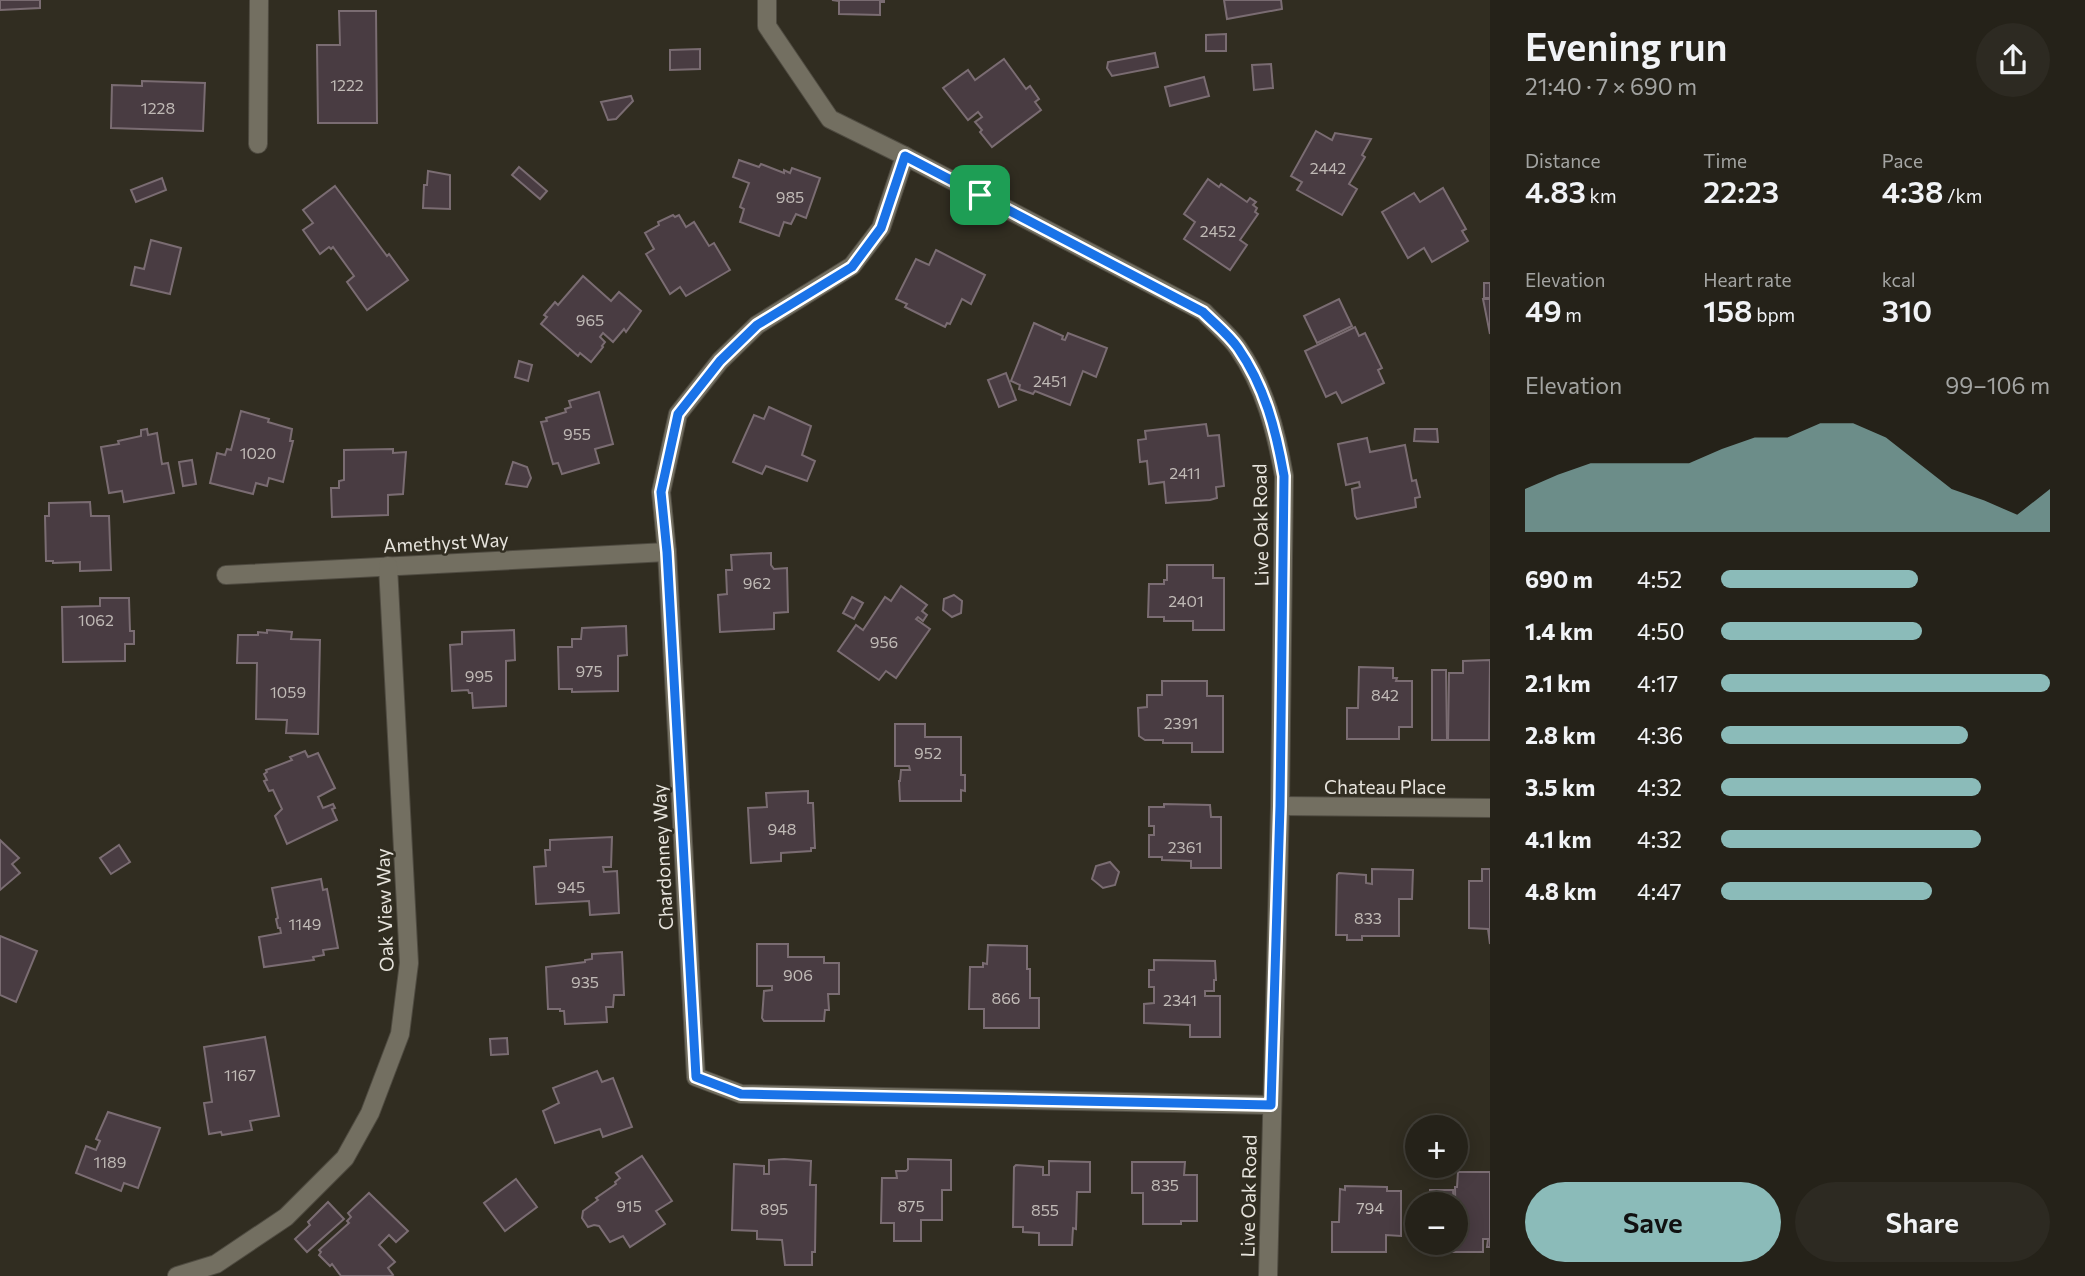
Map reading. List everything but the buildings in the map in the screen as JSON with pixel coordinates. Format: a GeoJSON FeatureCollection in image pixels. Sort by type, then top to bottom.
{"type":"FeatureCollection","features":[{"type":"Feature","properties":{"kind":"street"},"geometry":{"type":"LineString","coordinates":[[258,144],[260,0]]}},
{"type":"Feature","properties":{"kind":"street","name":"Live Oak Road"},"geometry":{"type":"LineString","coordinates":[[767,0],[767,26],[830,119],[1203,312],[1237,347],[1259,386],[1276,429],[1284,476],[1280,806],[1268,1276]]}},
{"type":"Feature","properties":{"kind":"street","name":"Chardonney Way"},"geometry":{"type":"LineString","coordinates":[[905,156],[881,228],[852,267],[757,325],[720,361],[678,414],[661,492],[667,552],[696,1077],[741,1094],[1271,1105]]}},
{"type":"Feature","properties":{"kind":"street","name":"Amethyst Way"},"geometry":{"type":"LineString","coordinates":[[226,575],[667,552]]}},
{"type":"Feature","properties":{"kind":"street","name":"Oak View Way"},"geometry":{"type":"LineString","coordinates":[[177,1276],[216,1264],[286,1217],[345,1158],[370,1113],[400,1034],[409,963],[388,566]]}},
{"type":"Feature","properties":{"kind":"street","name":"Chateau Place"},"geometry":{"type":"LineString","coordinates":[[1280,806],[1490,808]]}},
{"type":"Feature","properties":{"kind":"route"},"geometry":{"type":"LineString","coordinates":[[905,156],[980,195],[1203,312],[1237,347],[1259,386],[1276,429],[1284,476],[1280,806],[1271,1105],[741,1094],[696,1077],[692,1043],[667,552],[661,492],[678,414],[720,361],[757,325],[852,267],[881,228],[905,156]]}}]}
